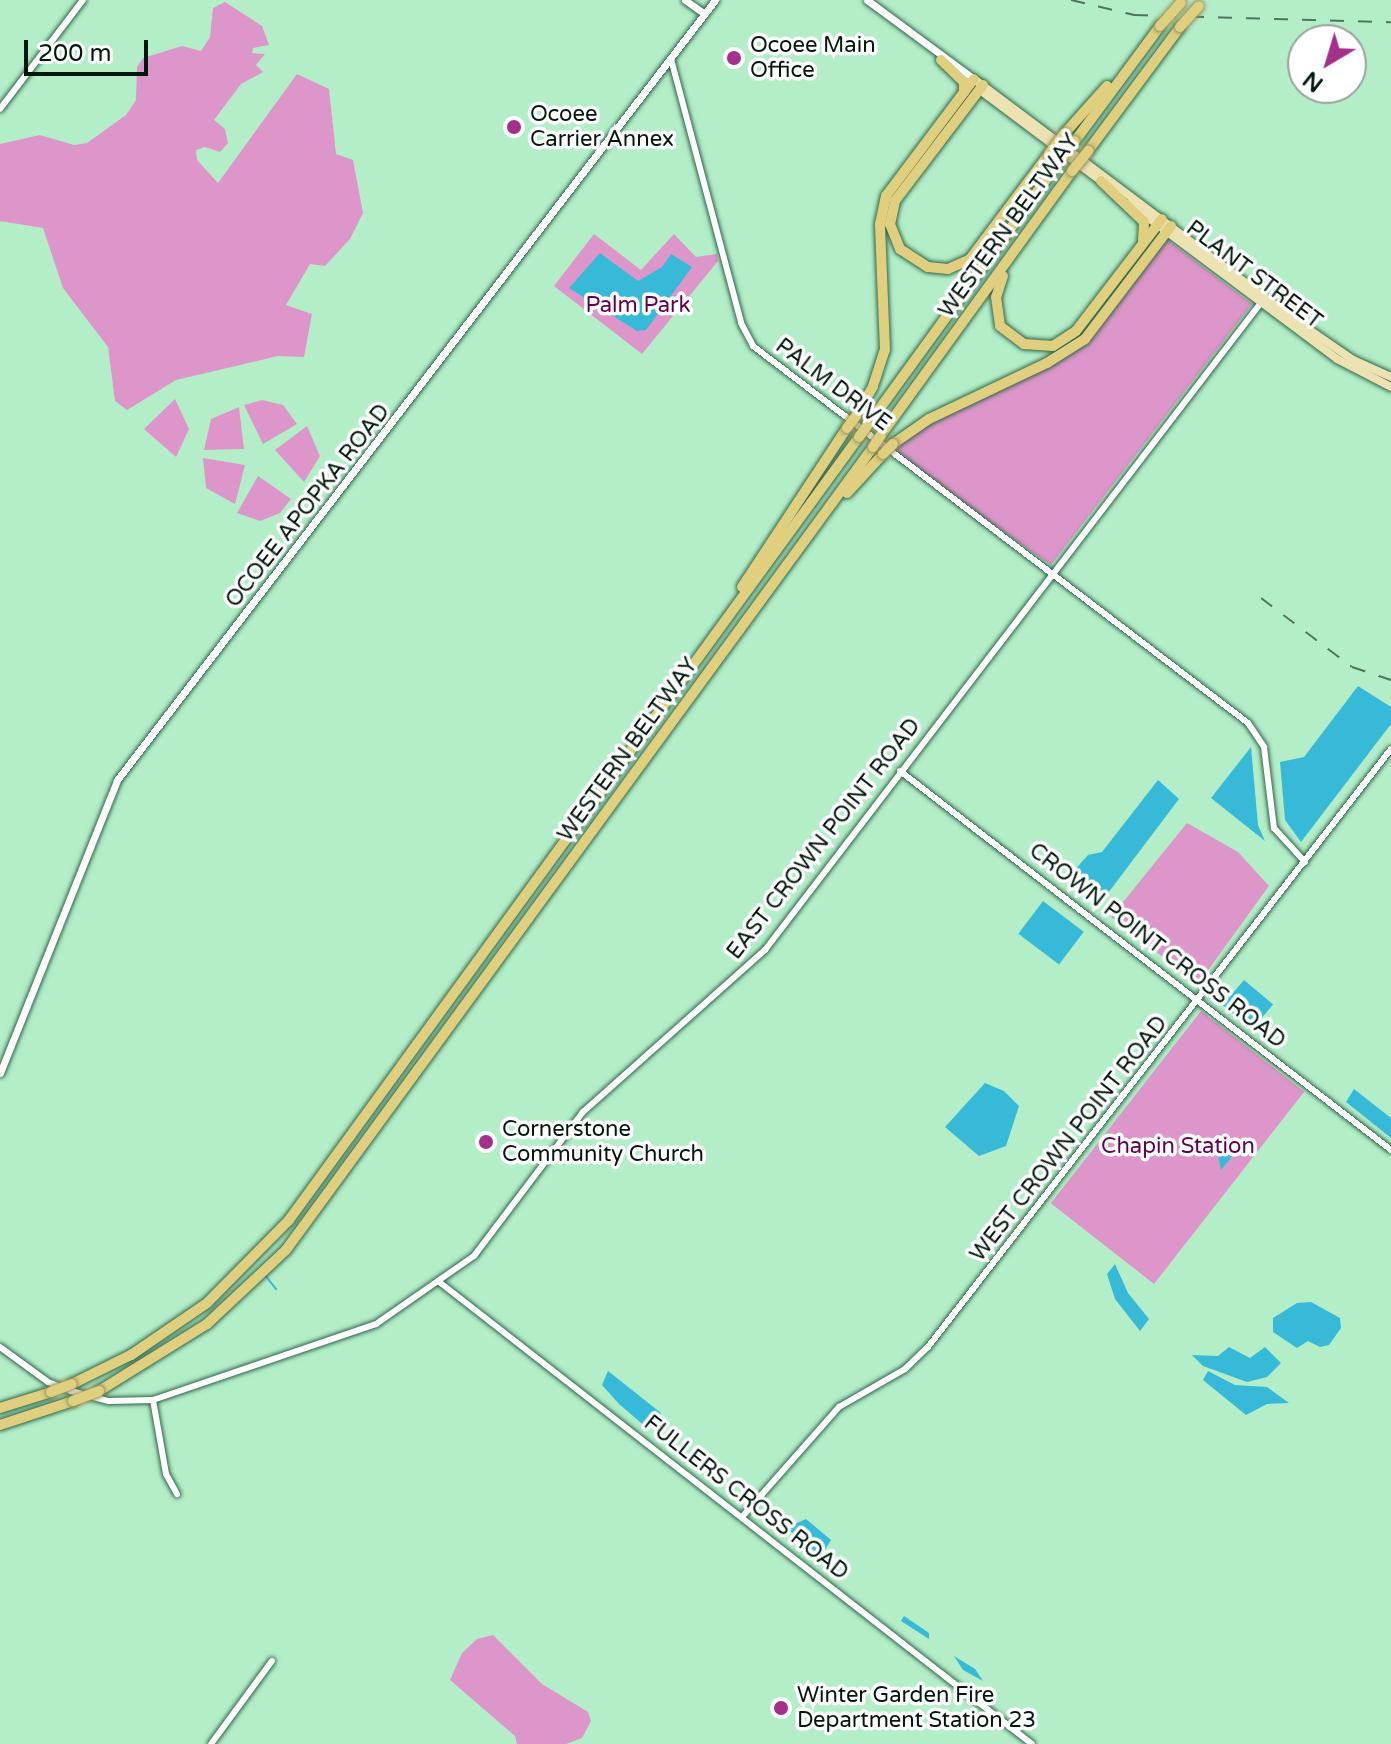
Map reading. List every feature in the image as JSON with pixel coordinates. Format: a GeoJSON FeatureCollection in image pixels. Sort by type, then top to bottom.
{"type":"FeatureCollection","features":[{"type":"Feature","properties":{"kind":"highway","name":"WESTERN BELTWAY"},"geometry":{"type":"LineString","coordinates":[[0,1425],[72,1392],[159,1338],[244,1271],[261,1253],[1146,43],[1182,2]]}},
{"type":"Feature","properties":{"kind":"highway","name":"WESTERN BELTWAY"},"geometry":{"type":"LineString","coordinates":[[0,1408],[51,1392],[99,1391],[180,1344],[272,1266],[1080,161],[1180,27],[1202,3]]}},
{"type":"Feature","properties":{"kind":"highway"},"geometry":{"type":"LineString","coordinates":[[977,84],[890,212],[892,237],[909,258],[948,269],[970,259],[1065,133],[1146,43]]}},
{"type":"Feature","properties":{"kind":"highway"},"geometry":{"type":"LineString","coordinates":[[941,60],[964,82],[963,94]]}},
{"type":"Feature","properties":{"kind":"highway"},"geometry":{"type":"LineString","coordinates":[[658,714],[873,386],[885,350],[880,224],[886,196],[963,94],[977,84]]}},
{"type":"Feature","properties":{"kind":"highway"},"geometry":{"type":"LineString","coordinates":[[1101,181],[1144,222],[1139,250]]}},
{"type":"Feature","properties":{"kind":"highway"},"geometry":{"type":"LineString","coordinates":[[1013,256],[996,297],[1000,326],[1012,338],[1040,347],[1066,341],[1139,250],[1165,226]]}},
{"type":"Feature","properties":{"kind":"highway"},"geometry":{"type":"LineString","coordinates":[[779,575],[893,444],[929,419],[1047,363],[1085,339],[1165,226]]}},
{"type":"Feature","properties":{"kind":"main road"},"geometry":{"type":"LineString","coordinates":[[685,0],[705,14]]}},
{"type":"Feature","properties":{"kind":"main road","name":"OCOEE APOPKA ROAD"},"geometry":{"type":"LineString","coordinates":[[0,1073],[117,780],[715,0]]}},
{"type":"Feature","properties":{"kind":"main road"},"geometry":{"type":"LineString","coordinates":[[867,0],[1165,226]]}},
{"type":"Feature","properties":{"kind":"main road"},"geometry":{"type":"LineString","coordinates":[[922,42],[941,60],[977,84]]}},
{"type":"Feature","properties":{"kind":"main road","name":"PLANT STREET"},"geometry":{"type":"LineString","coordinates":[[1080,161],[1101,181],[1356,372],[1391,387]]}},
{"type":"Feature","properties":{"kind":"main road","name":"PLANT STREET"},"geometry":{"type":"LineString","coordinates":[[1263,301],[1353,360],[1391,377]]}},
{"type":"Feature","properties":{"kind":"street"},"geometry":{"type":"LineString","coordinates":[[0,109],[83,0]]}},
{"type":"Feature","properties":{"kind":"street","name":"PALM DRIVE"},"geometry":{"type":"LineString","coordinates":[[671,59],[741,323],[753,346],[1248,723],[1264,747],[1274,828],[1305,862]]}},
{"type":"Feature","properties":{"kind":"street","name":"EAST CROWN POINT ROAD"},"geometry":{"type":"LineString","coordinates":[[72,1392],[109,1401],[153,1400],[355,1333],[392,1314],[485,1244],[583,1112],[753,963],[1263,301]]}},
{"type":"Feature","properties":{"kind":"street","name":"WEST CROWN POINT ROAD"},"geometry":{"type":"LineString","coordinates":[[742,1517],[839,1407],[918,1359],[1199,1003],[1391,749]]}},
{"type":"Feature","properties":{"kind":"street","name":"CROWN POINT CROSS ROAD"},"geometry":{"type":"LineString","coordinates":[[900,771],[1391,1150]]}},
{"type":"Feature","properties":{"kind":"street","name":"FULLERS CROSS ROAD"},"geometry":{"type":"LineString","coordinates":[[438,1281],[1032,1744]]}},
{"type":"Feature","properties":{"kind":"street"},"geometry":{"type":"LineString","coordinates":[[0,1347],[48,1382],[72,1392]]}},
{"type":"Feature","properties":{"kind":"street"},"geometry":{"type":"LineString","coordinates":[[153,1400],[166,1474],[177,1494]]}},
{"type":"Feature","properties":{"kind":"street"},"geometry":{"type":"LineString","coordinates":[[211,1744],[272,1661]]}},
{"type":"Feature","properties":{"kind":"green space"},"geometry":{"type":"Polygon","coordinates":[[[225,2],[262,26],[269,45],[253,48],[252,53],[265,54],[256,65],[263,72],[241,84],[214,120],[225,129],[228,143],[220,152],[205,147],[196,150],[197,160],[218,183],[297,74],[329,89],[336,154],[353,160],[363,213],[350,239],[325,266],[310,264],[286,305],[312,314],[304,357],[278,356],[176,380],[127,410],[115,401],[108,347],[63,288],[43,228],[0,221],[0,144],[40,135],[74,145],[87,143],[126,115],[136,100],[137,67],[143,58],[182,46],[201,51],[210,37],[213,8],[225,2]]]}},
{"type":"Feature","properties":{"kind":"green space","name":"Palm Park"},"geometry":{"type":"Polygon","coordinates":[[[594,234],[641,270],[674,234],[696,257],[717,254],[718,261],[642,354],[554,286],[594,234]]]}},
{"type":"Feature","properties":{"kind":"green space"},"geometry":{"type":"Polygon","coordinates":[[[1165,238],[1252,304],[1051,565],[887,450],[929,419],[1065,353],[1099,324],[1165,238]]]}},
{"type":"Feature","properties":{"kind":"green space"},"geometry":{"type":"Polygon","coordinates":[[[175,399],[189,429],[176,457],[144,429],[175,399]]]}},
{"type":"Feature","properties":{"kind":"green space"},"geometry":{"type":"Polygon","coordinates":[[[262,400],[283,405],[297,424],[263,444],[244,405],[262,400]]]}},
{"type":"Feature","properties":{"kind":"green space"},"geometry":{"type":"Polygon","coordinates":[[[239,407],[244,449],[204,450],[211,419],[239,407]]]}},
{"type":"Feature","properties":{"kind":"green space"},"geometry":{"type":"Polygon","coordinates":[[[307,426],[320,456],[304,482],[275,450],[307,426]]]}},
{"type":"Feature","properties":{"kind":"green space"},"geometry":{"type":"Polygon","coordinates":[[[203,458],[245,465],[235,504],[206,488],[203,458]]]}},
{"type":"Feature","properties":{"kind":"green space"},"geometry":{"type":"Polygon","coordinates":[[[258,476],[291,499],[280,513],[260,521],[237,513],[258,476]]]}},
{"type":"Feature","properties":{"kind":"green space"},"geometry":{"type":"Polygon","coordinates":[[[1187,823],[1238,852],[1269,886],[1198,984],[1111,917],[1187,823]]]}},
{"type":"Feature","properties":{"kind":"green space","name":"Chapin Station"},"geometry":{"type":"Polygon","coordinates":[[[1201,1011],[1304,1092],[1154,1284],[1051,1203],[1201,1011]]]}},
{"type":"Feature","properties":{"kind":"green space"},"geometry":{"type":"Polygon","coordinates":[[[493,1635],[542,1684],[588,1712],[591,1721],[582,1738],[566,1744],[517,1744],[515,1736],[450,1680],[462,1653],[477,1639],[493,1635]]]}},
{"type":"Feature","properties":{"kind":"water"},"geometry":{"type":"Polygon","coordinates":[[[600,253],[638,281],[662,267],[671,254],[692,267],[646,330],[637,331],[569,288],[600,253]]]}},
{"type":"Feature","properties":{"kind":"water"},"geometry":{"type":"Polygon","coordinates":[[[1358,686],[1391,707],[1391,724],[1301,842],[1285,820],[1280,762],[1304,757],[1358,686]]]}},
{"type":"Feature","properties":{"kind":"water"},"geometry":{"type":"Polygon","coordinates":[[[1251,747],[1258,825],[1265,841],[1211,798],[1251,747]]]}},
{"type":"Feature","properties":{"kind":"water"},"geometry":{"type":"Polygon","coordinates":[[[1158,780],[1179,799],[1102,901],[1095,903],[1072,885],[1070,875],[1088,855],[1102,852],[1158,780]]]}},
{"type":"Feature","properties":{"kind":"water"},"geometry":{"type":"Polygon","coordinates":[[[1043,901],[1084,932],[1059,964],[1018,934],[1043,901]]]}},
{"type":"Feature","properties":{"kind":"water"},"geometry":{"type":"Polygon","coordinates":[[[1244,980],[1273,1004],[1252,1030],[1223,1005],[1244,980]]]}},
{"type":"Feature","properties":{"kind":"water"},"geometry":{"type":"Polygon","coordinates":[[[985,1083],[1004,1091],[1019,1106],[1006,1146],[979,1156],[945,1127],[985,1083]]]}},
{"type":"Feature","properties":{"kind":"water"},"geometry":{"type":"Polygon","coordinates":[[[1354,1089],[1391,1118],[1391,1138],[1346,1102],[1354,1089]]]}},
{"type":"Feature","properties":{"kind":"water"},"geometry":{"type":"Polygon","coordinates":[[[1229,1141],[1234,1154],[1221,1170],[1218,1156],[1229,1141]]]}},
{"type":"Feature","properties":{"kind":"water"},"geometry":{"type":"Polygon","coordinates":[[[1115,1264],[1128,1293],[1149,1319],[1140,1331],[1115,1299],[1107,1274],[1115,1264]]]}},
{"type":"Feature","properties":{"kind":"water"},"geometry":{"type":"Polygon","coordinates":[[[1311,1302],[1340,1318],[1341,1328],[1329,1345],[1320,1347],[1308,1341],[1297,1348],[1273,1332],[1273,1318],[1297,1303],[1311,1302]]]}},
{"type":"Feature","properties":{"kind":"water"},"geometry":{"type":"Polygon","coordinates":[[[1229,1347],[1250,1358],[1265,1347],[1281,1363],[1267,1377],[1247,1382],[1203,1366],[1192,1355],[1218,1356],[1229,1347]]]}},
{"type":"Feature","properties":{"kind":"water"},"geometry":{"type":"Polygon","coordinates":[[[608,1371],[661,1413],[657,1423],[647,1428],[619,1404],[602,1385],[608,1371]]]}},
{"type":"Feature","properties":{"kind":"water"},"geometry":{"type":"Polygon","coordinates":[[[1208,1371],[1235,1385],[1267,1387],[1289,1403],[1267,1404],[1246,1415],[1203,1380],[1208,1371]]]}},
{"type":"Feature","properties":{"kind":"water"},"geometry":{"type":"Polygon","coordinates":[[[806,1519],[831,1540],[821,1556],[786,1528],[806,1519]]]}},
{"type":"Feature","properties":{"kind":"water"},"geometry":{"type":"Polygon","coordinates":[[[904,1616],[929,1633],[929,1639],[901,1621],[904,1616]]]}},
{"type":"Feature","properties":{"kind":"water"},"geometry":{"type":"Polygon","coordinates":[[[954,1656],[975,1669],[983,1681],[963,1670],[954,1656]]]}},
{"type":"Feature","properties":{"kind":"waterway"},"geometry":{"type":"LineString","coordinates":[[265,1275],[276,1289]]}},
{"type":"Feature","properties":{"kind":"railway"},"geometry":{"type":"LineString","coordinates":[[1071,0],[1134,15],[1391,22]]}},
{"type":"Feature","properties":{"kind":"railway"},"geometry":{"type":"LineString","coordinates":[[1261,598],[1352,667],[1391,680]]}},
{"type":"Feature","properties":{"kind":"place","name":"Ocoee Main Office"},"geometry":{"type":"Point","coordinates":[734,58]}},
{"type":"Feature","properties":{"kind":"place","name":"Ocoee Carrier Annex"},"geometry":{"type":"Point","coordinates":[514,127]}},
{"type":"Feature","properties":{"kind":"place","name":"Cornerstone Community Church"},"geometry":{"type":"Point","coordinates":[486,1142]}},
{"type":"Feature","properties":{"kind":"place","name":"Winter Garden Fire Department Station 23"},"geometry":{"type":"Point","coordinates":[781,1708]}}]}
